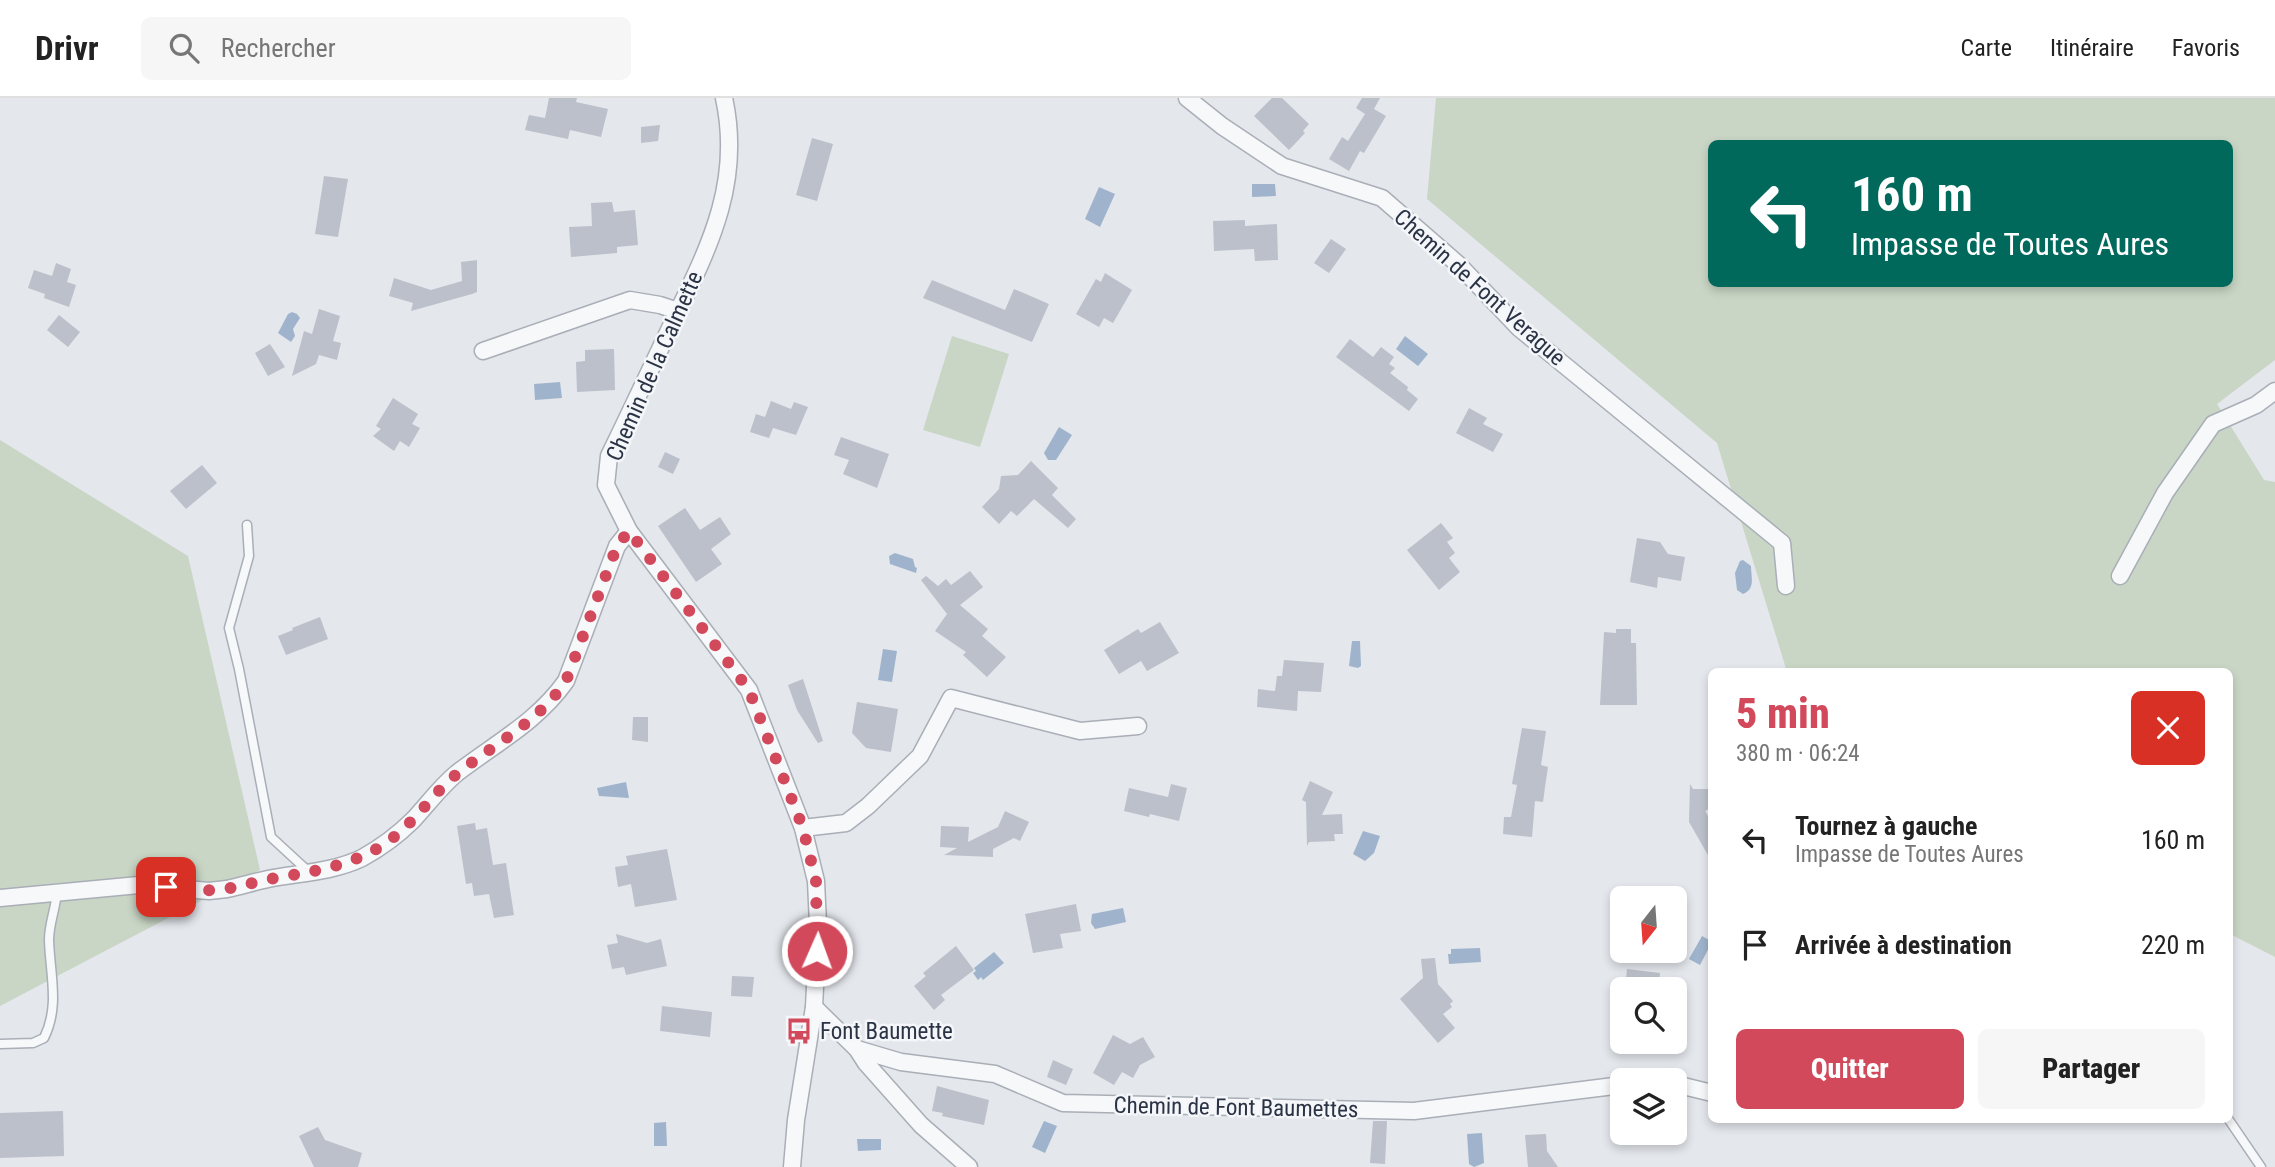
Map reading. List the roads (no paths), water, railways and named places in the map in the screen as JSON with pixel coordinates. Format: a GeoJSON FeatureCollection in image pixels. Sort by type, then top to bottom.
{"type":"FeatureCollection","features":[{"type":"Feature","properties":{"kind":"street","name":"Chemin de la Calmette"},"geometry":{"type":"LineString","coordinates":[[723,98],[729,154],[724,197],[713,238],[609,456],[606,485],[629,531],[749,690],[803,828],[816,881],[818,924],[814,1007],[796,1120],[792,1167]]}},
{"type":"Feature","properties":{"kind":"street","name":"Chemin de Font Verague"},"geometry":{"type":"LineString","coordinates":[[1187,98],[1222,126],[1282,166],[1382,198],[1459,265],[1519,328],[1782,543],[1786,586]]}},
{"type":"Feature","properties":{"kind":"street"},"geometry":{"type":"LineString","coordinates":[[483,351],[630,300],[678,311]]}},
{"type":"Feature","properties":{"kind":"street"},"geometry":{"type":"LineString","coordinates":[[2120,576],[2165,493],[2213,424],[2256,405],[2275,391]]}},
{"type":"Feature","properties":{"kind":"street"},"geometry":{"type":"LineString","coordinates":[[0,898],[139,885],[209,891],[309,872],[359,859],[394,837],[414,820],[437,791],[457,773],[517,732],[555,697],[566,681],[617,546],[629,531]]}},
{"type":"Feature","properties":{"kind":"street"},"geometry":{"type":"LineString","coordinates":[[803,828],[846,823],[868,806],[920,756],[951,698],[1080,732],[1138,726]]}},
{"type":"Feature","properties":{"kind":"street"},"geometry":{"type":"LineString","coordinates":[[814,1007],[857,1049],[866,1063],[921,1125],[969,1167]]}},
{"type":"Feature","properties":{"kind":"street","name":"Chemin de Font Baumettes"},"geometry":{"type":"LineString","coordinates":[[857,1049],[901,1062],[995,1074],[1063,1103],[1414,1111],[1610,1086]]}},
{"type":"Feature","properties":{"kind":"street"},"geometry":{"type":"LineString","coordinates":[[1687,1087],[1708,1092]]}},
{"type":"Feature","properties":{"kind":"lane"},"geometry":{"type":"LineString","coordinates":[[247,525],[249,556],[229,628],[271,837],[309,872]]}},
{"type":"Feature","properties":{"kind":"lane"},"geometry":{"type":"LineString","coordinates":[[0,1044],[33,1043],[44,1038],[49,1028],[54,1006],[49,938],[57,891]]}},
{"type":"Feature","properties":{"kind":"lane"},"geometry":{"type":"LineString","coordinates":[[2231,1123],[2261,1167]]}},
{"type":"Feature","properties":{"kind":"water"},"geometry":{"type":"Polygon","coordinates":[[[1252,184],[1275,184],[1276,196],[1252,197],[1252,184]]]}},
{"type":"Feature","properties":{"kind":"water"},"geometry":{"type":"Polygon","coordinates":[[[1099,187],[1115,194],[1100,227],[1085,219],[1099,187]]]}},
{"type":"Feature","properties":{"kind":"water"},"geometry":{"type":"Polygon","coordinates":[[[292,312],[300,318],[293,329],[295,336],[291,342],[278,333],[288,314],[292,312]]]}},
{"type":"Feature","properties":{"kind":"water"},"geometry":{"type":"Polygon","coordinates":[[[1405,336],[1428,354],[1418,366],[1396,349],[1405,336]]]}},
{"type":"Feature","properties":{"kind":"water"},"geometry":{"type":"Polygon","coordinates":[[[560,382],[562,398],[535,400],[534,384],[560,382]]]}},
{"type":"Feature","properties":{"kind":"water"},"geometry":{"type":"Polygon","coordinates":[[[1059,427],[1072,435],[1056,460],[1048,460],[1044,453],[1059,427]]]}},
{"type":"Feature","properties":{"kind":"water"},"geometry":{"type":"Polygon","coordinates":[[[895,553],[913,559],[916,573],[890,564],[889,556],[895,553]]]}},
{"type":"Feature","properties":{"kind":"water"},"geometry":{"type":"Polygon","coordinates":[[[1743,560],[1751,566],[1752,578],[1750,589],[1743,594],[1737,590],[1735,573],[1743,560]]]}},
{"type":"Feature","properties":{"kind":"water"},"geometry":{"type":"Polygon","coordinates":[[[1352,641],[1360,641],[1361,666],[1358,668],[1349,666],[1352,641]]]}},
{"type":"Feature","properties":{"kind":"water"},"geometry":{"type":"Polygon","coordinates":[[[883,649],[897,651],[892,682],[878,680],[883,649]]]}},
{"type":"Feature","properties":{"kind":"water"},"geometry":{"type":"Polygon","coordinates":[[[626,782],[629,798],[599,796],[597,788],[626,782]]]}},
{"type":"Feature","properties":{"kind":"water"},"geometry":{"type":"Polygon","coordinates":[[[1363,831],[1380,836],[1374,853],[1365,861],[1353,854],[1363,831]]]}},
{"type":"Feature","properties":{"kind":"water"},"geometry":{"type":"Polygon","coordinates":[[[1123,908],[1126,922],[1095,929],[1091,923],[1092,914],[1123,908]]]}},
{"type":"Feature","properties":{"kind":"water"},"geometry":{"type":"Polygon","coordinates":[[[1702,936],[1708,939],[1708,950],[1700,965],[1689,959],[1702,936]]]}},
{"type":"Feature","properties":{"kind":"water"},"geometry":{"type":"Polygon","coordinates":[[[1480,948],[1481,962],[1449,964],[1448,954],[1451,954],[1451,949],[1480,948]]]}},
{"type":"Feature","properties":{"kind":"water"},"geometry":{"type":"Polygon","coordinates":[[[994,952],[1004,963],[983,980],[981,977],[978,980],[973,973],[976,971],[974,968],[994,952]]]}},
{"type":"Feature","properties":{"kind":"water"},"geometry":{"type":"Polygon","coordinates":[[[1044,1121],[1057,1126],[1045,1153],[1032,1147],[1044,1121]]]}},
{"type":"Feature","properties":{"kind":"water"},"geometry":{"type":"Polygon","coordinates":[[[666,1122],[667,1146],[654,1146],[654,1123],[666,1122]]]}},
{"type":"Feature","properties":{"kind":"water"},"geometry":{"type":"Polygon","coordinates":[[[1482,1133],[1484,1163],[1474,1167],[1469,1164],[1467,1134],[1482,1133]]]}},
{"type":"Feature","properties":{"kind":"water"},"geometry":{"type":"Polygon","coordinates":[[[857,1139],[881,1139],[881,1150],[858,1151],[857,1139]]]}},
{"type":"Feature","properties":{"kind":"place","name":"Font Baumette"},"geometry":{"type":"Point","coordinates":[799,1031]}}]}
